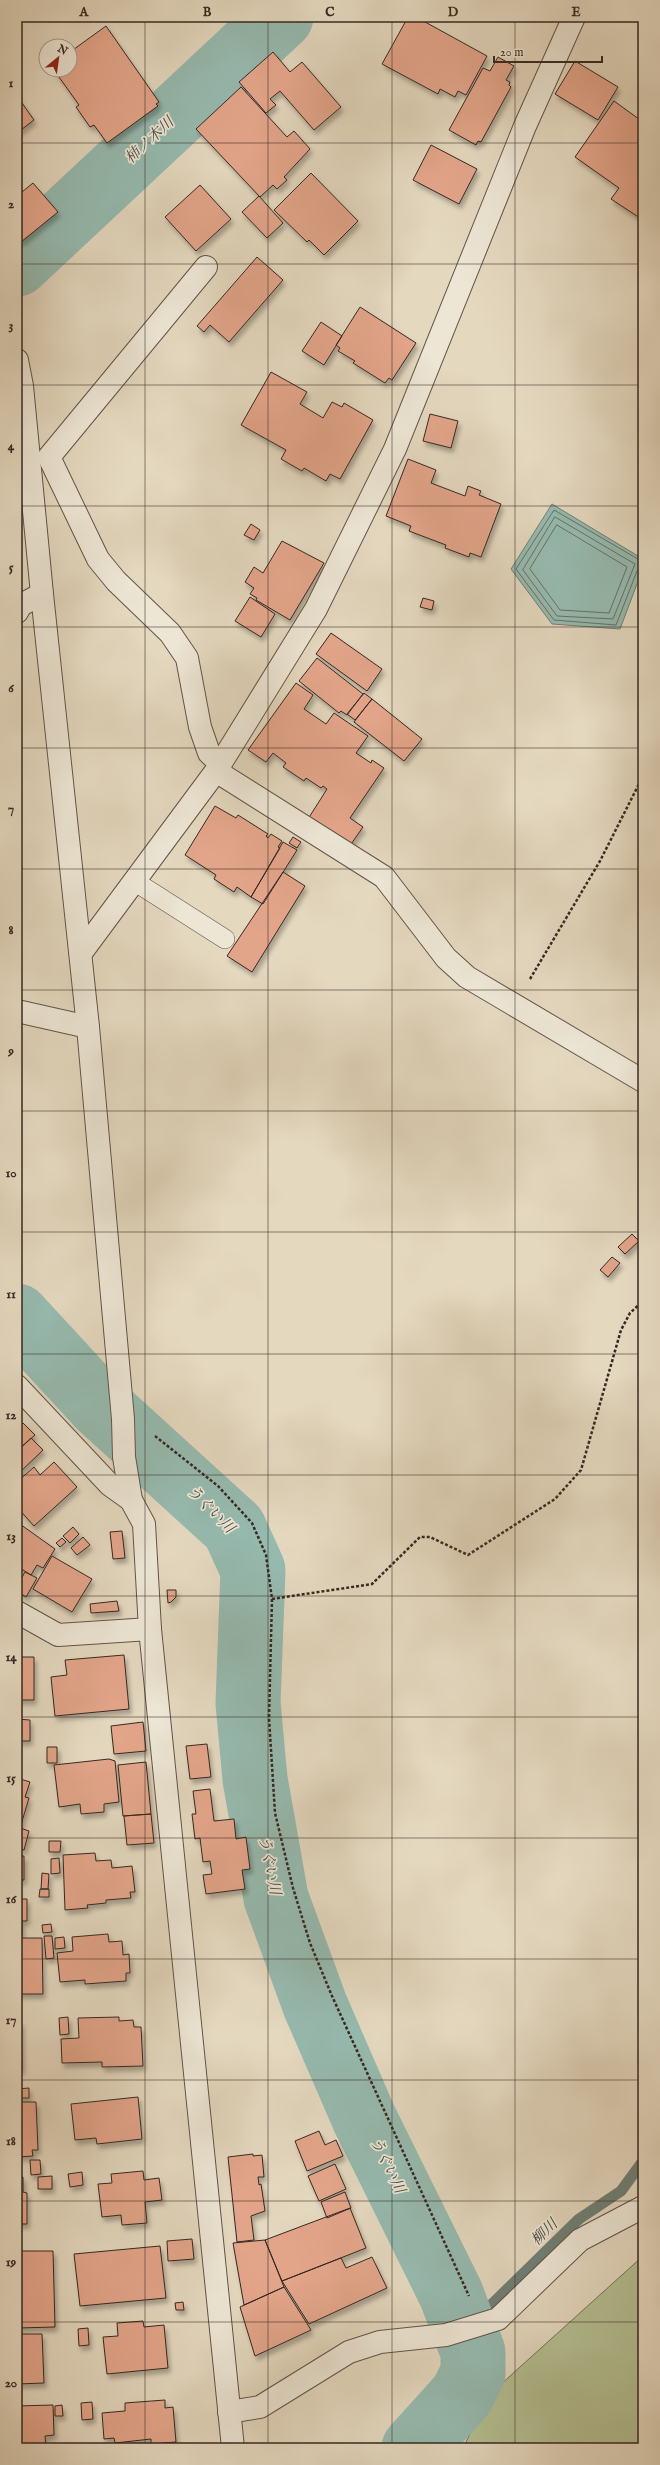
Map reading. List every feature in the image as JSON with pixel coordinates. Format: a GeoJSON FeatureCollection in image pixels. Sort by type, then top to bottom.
{"type":"FeatureCollection","features":[{"type":"Feature","properties":{"kind":"street"},"geometry":{"type":"LineString","coordinates":[[81,953],[218,767],[316,609],[395,449],[525,126],[574,17]]}},
{"type":"Feature","properties":{"kind":"street"},"geometry":{"type":"LineString","coordinates":[[39,457],[206,267]]}},
{"type":"Feature","properties":{"kind":"street"},"geometry":{"type":"LineString","coordinates":[[17,360],[39,457],[42,594],[81,953],[123,1416],[124,1457],[130,1500],[144,1524],[150,1629],[233,2448]]}},
{"type":"Feature","properties":{"kind":"street"},"geometry":{"type":"LineString","coordinates":[[39,457],[98,559],[116,581],[170,633],[187,658],[200,727],[208,753],[218,767],[384,877],[446,958],[467,977],[643,1081]]}},
{"type":"Feature","properties":{"kind":"street"},"geometry":{"type":"LineString","coordinates":[[17,612],[21,605],[42,594]]}},
{"type":"Feature","properties":{"kind":"street"},"geometry":{"type":"LineString","coordinates":[[17,1011],[88,1027]]}},
{"type":"Feature","properties":{"kind":"street"},"geometry":{"type":"LineString","coordinates":[[17,1386],[110,1485],[130,1500]]}},
{"type":"Feature","properties":{"kind":"street"},"geometry":{"type":"LineString","coordinates":[[17,1612],[58,1635],[150,1629]]}},
{"type":"Feature","properties":{"kind":"street"},"geometry":{"type":"LineString","coordinates":[[229,2412],[260,2407],[348,2352],[380,2342],[446,2335],[498,2319],[580,2240],[643,2207]]}},
{"type":"Feature","properties":{"kind":"lane"},"geometry":{"type":"LineString","coordinates":[[134,881],[226,939]]}},
{"type":"Feature","properties":{"kind":"path"},"geometry":{"type":"LineString","coordinates":[[514,1005],[600,861],[643,776]]}},
{"type":"Feature","properties":{"kind":"path"},"geometry":{"type":"LineString","coordinates":[[272,1599],[372,1584],[420,1537],[430,1537],[468,1555],[555,1499],[581,1470],[621,1330],[630,1313],[643,1301]]}},
{"type":"Feature","properties":{"kind":"path"},"geometry":{"type":"LineString","coordinates":[[123,1416],[218,1486],[252,1523],[266,1554],[272,1599],[269,1718],[275,1813],[292,1888],[310,1943],[332,1996],[482,2324]]}},
{"type":"Feature","properties":{"kind":"green space"},"geometry":{"type":"Polygon","coordinates":[[[643,2256],[643,2448],[463,2448],[489,2395],[643,2256]]]}},
{"type":"Feature","properties":{"kind":"water"},"geometry":{"type":"Polygon","coordinates":[[[552,504],[643,559],[643,568],[620,629],[552,624],[511,569],[552,504]]]}},
{"type":"Feature","properties":{"kind":"building"},"geometry":{"type":"Polygon","coordinates":[[[408,17],[416,17],[487,56],[466,95],[458,91],[455,97],[440,89],[438,94],[382,64],[408,17]]]}},
{"type":"Feature","properties":{"kind":"building"},"geometry":{"type":"Polygon","coordinates":[[[106,26],[159,102],[156,104],[158,106],[107,143],[94,125],[90,127],[76,107],[79,105],[60,78],[78,78],[78,46],[106,26]]]}},
{"type":"Feature","properties":{"kind":"building"},"geometry":{"type":"Polygon","coordinates":[[[273,52],[290,72],[302,62],[341,107],[314,130],[280,91],[270,99],[276,105],[266,113],[239,82],[273,52]]]}},
{"type":"Feature","properties":{"kind":"building"},"geometry":{"type":"Polygon","coordinates":[[[498,57],[514,66],[506,80],[510,82],[509,85],[511,87],[481,142],[478,141],[476,145],[449,130],[483,68],[490,71],[498,57]]]}},
{"type":"Feature","properties":{"kind":"building"},"geometry":{"type":"Polygon","coordinates":[[[575,61],[618,87],[598,120],[555,94],[575,61]]]}},
{"type":"Feature","properties":{"kind":"building"},"geometry":{"type":"Polygon","coordinates":[[[241,87],[287,137],[294,131],[310,149],[284,177],[287,180],[277,189],[273,185],[260,197],[196,129],[241,87]]]}},
{"type":"Feature","properties":{"kind":"building"},"geometry":{"type":"Polygon","coordinates":[[[17,96],[34,120],[17,133],[17,96]]]}},
{"type":"Feature","properties":{"kind":"building"},"geometry":{"type":"Polygon","coordinates":[[[614,101],[643,122],[643,220],[611,199],[619,188],[575,157],[614,101]]]}},
{"type":"Feature","properties":{"kind":"building"},"geometry":{"type":"Polygon","coordinates":[[[431,145],[477,169],[459,204],[413,180],[431,145]]]}},
{"type":"Feature","properties":{"kind":"building"},"geometry":{"type":"Polygon","coordinates":[[[311,173],[358,221],[324,255],[309,240],[307,242],[274,210],[311,173]]]}},
{"type":"Feature","properties":{"kind":"building"},"geometry":{"type":"Polygon","coordinates":[[[33,183],[58,212],[21,242],[17,238],[17,196],[33,183]]]}},
{"type":"Feature","properties":{"kind":"building"},"geometry":{"type":"Polygon","coordinates":[[[200,185],[231,219],[196,251],[165,217],[200,185]]]}},
{"type":"Feature","properties":{"kind":"building"},"geometry":{"type":"Polygon","coordinates":[[[259,196],[283,223],[267,238],[242,212],[259,196]]]}},
{"type":"Feature","properties":{"kind":"building"},"geometry":{"type":"Polygon","coordinates":[[[257,257],[283,280],[229,342],[210,325],[204,332],[197,326],[257,257]]]}},
{"type":"Feature","properties":{"kind":"building"},"geometry":{"type":"Polygon","coordinates":[[[360,307],[416,343],[392,380],[389,378],[385,383],[353,363],[355,361],[338,351],[340,348],[336,345],[360,307]]]}},
{"type":"Feature","properties":{"kind":"building"},"geometry":{"type":"Polygon","coordinates":[[[321,322],[342,336],[324,365],[302,351],[321,322]]]}},
{"type":"Feature","properties":{"kind":"building"},"geometry":{"type":"Polygon","coordinates":[[[271,372],[307,392],[300,404],[323,418],[332,402],[342,407],[344,403],[373,420],[340,479],[330,474],[326,481],[304,468],[302,471],[281,459],[286,450],[241,425],[271,372]]]}},
{"type":"Feature","properties":{"kind":"building"},"geometry":{"type":"Polygon","coordinates":[[[430,414],[458,421],[451,448],[423,441],[430,414]]]}},
{"type":"Feature","properties":{"kind":"building"},"geometry":{"type":"Polygon","coordinates":[[[408,459],[436,470],[431,483],[465,496],[468,486],[481,491],[479,495],[501,504],[481,557],[470,553],[469,557],[445,548],[446,545],[409,531],[411,526],[386,516],[408,459]]]}},
{"type":"Feature","properties":{"kind":"building"},"geometry":{"type":"Polygon","coordinates":[[[251,524],[260,530],[254,540],[244,535],[251,524]]]}},
{"type":"Feature","properties":{"kind":"building"},"geometry":{"type":"Polygon","coordinates":[[[282,541],[324,563],[290,620],[256,600],[257,598],[250,594],[254,588],[245,582],[254,567],[263,573],[282,541]]]}},
{"type":"Feature","properties":{"kind":"building"},"geometry":{"type":"Polygon","coordinates":[[[250,597],[275,614],[261,637],[235,621],[250,597]]]}},
{"type":"Feature","properties":{"kind":"building"},"geometry":{"type":"Polygon","coordinates":[[[423,598],[434,601],[432,610],[420,607],[423,598]]]}},
{"type":"Feature","properties":{"kind":"building"},"geometry":{"type":"Polygon","coordinates":[[[331,633],[382,669],[367,691],[316,654],[331,633]]]}},
{"type":"Feature","properties":{"kind":"building"},"geometry":{"type":"Polygon","coordinates":[[[317,658],[363,694],[347,715],[341,711],[339,713],[299,681],[317,658]]]}},
{"type":"Feature","properties":{"kind":"building"},"geometry":{"type":"Polygon","coordinates":[[[296,683],[313,695],[304,709],[326,724],[334,713],[368,736],[356,753],[371,763],[372,760],[384,768],[350,818],[363,827],[349,847],[308,819],[327,789],[323,786],[321,788],[306,778],[304,781],[283,767],[286,763],[273,753],[266,762],[248,750],[296,683]]]}},
{"type":"Feature","properties":{"kind":"building"},"geometry":{"type":"Polygon","coordinates":[[[364,693],[372,699],[355,720],[347,714],[364,693]]]}},
{"type":"Feature","properties":{"kind":"building"},"geometry":{"type":"Polygon","coordinates":[[[372,699],[422,739],[404,761],[354,722],[372,699]]]}},
{"type":"Feature","properties":{"kind":"building"},"geometry":{"type":"Polygon","coordinates":[[[215,806],[236,818],[238,815],[268,834],[266,836],[268,838],[271,834],[282,841],[278,847],[280,848],[251,897],[237,887],[234,892],[214,879],[216,875],[185,855],[215,806]]]}},
{"type":"Feature","properties":{"kind":"building"},"geometry":{"type":"Polygon","coordinates":[[[293,837],[301,842],[297,848],[289,843],[293,837]]]}},
{"type":"Feature","properties":{"kind":"building"},"geometry":{"type":"Polygon","coordinates":[[[283,842],[297,850],[263,904],[251,897],[283,842]]]}},
{"type":"Feature","properties":{"kind":"building"},"geometry":{"type":"Polygon","coordinates":[[[283,872],[305,886],[252,972],[227,956],[283,872]]]}},
{"type":"Feature","properties":{"kind":"building"},"geometry":{"type":"Polygon","coordinates":[[[632,1234],[639,1241],[625,1254],[618,1247],[632,1234]]]}},
{"type":"Feature","properties":{"kind":"building"},"geometry":{"type":"Polygon","coordinates":[[[612,1257],[620,1263],[608,1277],[600,1270],[612,1257]]]}},
{"type":"Feature","properties":{"kind":"building"},"geometry":{"type":"Polygon","coordinates":[[[23,1423],[35,1435],[17,1451],[17,1428],[23,1423]]]}},
{"type":"Feature","properties":{"kind":"building"},"geometry":{"type":"Polygon","coordinates":[[[31,1438],[43,1450],[17,1475],[17,1451],[31,1438]]]}},
{"type":"Feature","properties":{"kind":"building"},"geometry":{"type":"Polygon","coordinates":[[[54,1462],[77,1487],[34,1526],[17,1507],[17,1482],[34,1467],[40,1475],[54,1462]]]}},
{"type":"Feature","properties":{"kind":"building"},"geometry":{"type":"Polygon","coordinates":[[[17,1522],[55,1549],[43,1568],[37,1565],[31,1575],[20,1568],[17,1572],[17,1522]]]}},
{"type":"Feature","properties":{"kind":"building"},"geometry":{"type":"Polygon","coordinates":[[[73,1527],[79,1534],[70,1543],[63,1536],[73,1527]]]}},
{"type":"Feature","properties":{"kind":"building"},"geometry":{"type":"Polygon","coordinates":[[[122,1531],[125,1558],[113,1559],[110,1532],[122,1531]]]}},
{"type":"Feature","properties":{"kind":"building"},"geometry":{"type":"Polygon","coordinates":[[[83,1537],[90,1545],[77,1555],[71,1548],[83,1537]]]}},
{"type":"Feature","properties":{"kind":"building"},"geometry":{"type":"Polygon","coordinates":[[[62,1538],[66,1542],[60,1547],[56,1543],[62,1538]]]}},
{"type":"Feature","properties":{"kind":"building"},"geometry":{"type":"Polygon","coordinates":[[[52,1556],[92,1579],[72,1612],[33,1589],[52,1556]]]}},
{"type":"Feature","properties":{"kind":"building"},"geometry":{"type":"Polygon","coordinates":[[[25,1572],[37,1578],[26,1597],[17,1591],[17,1586],[25,1572]]]}},
{"type":"Feature","properties":{"kind":"building"},"geometry":{"type":"Polygon","coordinates":[[[167,1590],[176,1590],[176,1597],[168,1603],[167,1590]]]}},
{"type":"Feature","properties":{"kind":"building"},"geometry":{"type":"Polygon","coordinates":[[[117,1601],[119,1611],[91,1613],[90,1604],[117,1601]]]}},
{"type":"Feature","properties":{"kind":"building"},"geometry":{"type":"Polygon","coordinates":[[[124,1655],[129,1709],[55,1716],[51,1677],[67,1675],[65,1660],[124,1655]]]}},
{"type":"Feature","properties":{"kind":"building"},"geometry":{"type":"Polygon","coordinates":[[[17,1657],[34,1657],[34,1700],[17,1700],[17,1657]]]}},
{"type":"Feature","properties":{"kind":"building"},"geometry":{"type":"Polygon","coordinates":[[[17,1719],[30,1720],[30,1741],[17,1741],[17,1719]]]}},
{"type":"Feature","properties":{"kind":"building"},"geometry":{"type":"Polygon","coordinates":[[[143,1722],[146,1751],[114,1754],[111,1726],[143,1722]]]}},
{"type":"Feature","properties":{"kind":"building"},"geometry":{"type":"Polygon","coordinates":[[[207,1744],[211,1777],[190,1779],[186,1746],[207,1744]]]}},
{"type":"Feature","properties":{"kind":"building"},"geometry":{"type":"Polygon","coordinates":[[[47,1747],[57,1747],[57,1763],[47,1763],[47,1747]]]}},
{"type":"Feature","properties":{"kind":"building"},"geometry":{"type":"Polygon","coordinates":[[[109,1759],[115,1761],[119,1802],[104,1804],[104,1812],[81,1814],[80,1804],[59,1807],[54,1765],[109,1759]]]}},
{"type":"Feature","properties":{"kind":"building"},"geometry":{"type":"Polygon","coordinates":[[[146,1762],[151,1814],[123,1816],[118,1765],[146,1762]]]}},
{"type":"Feature","properties":{"kind":"building"},"geometry":{"type":"Polygon","coordinates":[[[17,1778],[30,1782],[25,1797],[29,1798],[20,1828],[29,1831],[24,1850],[17,1848],[17,1778]]]}},
{"type":"Feature","properties":{"kind":"building"},"geometry":{"type":"Polygon","coordinates":[[[210,1789],[214,1821],[234,1819],[236,1839],[246,1837],[250,1869],[242,1870],[245,1889],[206,1894],[203,1875],[212,1874],[210,1861],[203,1862],[200,1838],[195,1839],[192,1814],[196,1814],[193,1791],[210,1789]]]}},
{"type":"Feature","properties":{"kind":"building"},"geometry":{"type":"Polygon","coordinates":[[[151,1814],[154,1843],[127,1845],[124,1816],[151,1814]]]}},
{"type":"Feature","properties":{"kind":"building"},"geometry":{"type":"Polygon","coordinates":[[[49,1841],[61,1841],[60,1852],[49,1852],[49,1841]]]}},
{"type":"Feature","properties":{"kind":"building"},"geometry":{"type":"Polygon","coordinates":[[[95,1853],[96,1861],[111,1860],[112,1868],[132,1866],[135,1892],[130,1892],[131,1898],[106,1900],[106,1903],[87,1905],[88,1908],[65,1910],[63,1855],[95,1853]]]}},
{"type":"Feature","properties":{"kind":"building"},"geometry":{"type":"Polygon","coordinates":[[[17,1856],[24,1856],[24,1880],[18,1880],[18,1894],[17,1856]]]}},
{"type":"Feature","properties":{"kind":"building"},"geometry":{"type":"Polygon","coordinates":[[[59,1858],[60,1873],[51,1874],[51,1859],[59,1858]]]}},
{"type":"Feature","properties":{"kind":"building"},"geometry":{"type":"Polygon","coordinates":[[[42,1873],[49,1874],[48,1889],[41,1889],[42,1873]]]}},
{"type":"Feature","properties":{"kind":"building"},"geometry":{"type":"Polygon","coordinates":[[[40,1889],[49,1889],[49,1897],[39,1897],[40,1889]]]}},
{"type":"Feature","properties":{"kind":"building"},"geometry":{"type":"Polygon","coordinates":[[[17,1899],[27,1899],[27,1921],[22,1921],[22,1935],[17,1935],[17,1899]]]}},
{"type":"Feature","properties":{"kind":"building"},"geometry":{"type":"Polygon","coordinates":[[[51,1924],[52,1932],[43,1933],[42,1925],[51,1924]]]}},
{"type":"Feature","properties":{"kind":"building"},"geometry":{"type":"Polygon","coordinates":[[[108,1934],[109,1942],[122,1941],[123,1955],[129,1954],[130,1973],[126,1973],[126,1981],[85,1984],[85,1980],[60,1982],[57,1953],[73,1951],[72,1937],[108,1934]]]}},
{"type":"Feature","properties":{"kind":"building"},"geometry":{"type":"Polygon","coordinates":[[[44,1936],[52,1936],[54,1958],[46,1959],[44,1936]]]}},
{"type":"Feature","properties":{"kind":"building"},"geometry":{"type":"Polygon","coordinates":[[[64,1937],[65,1948],[55,1949],[55,1938],[64,1937]]]}},
{"type":"Feature","properties":{"kind":"building"},"geometry":{"type":"Polygon","coordinates":[[[17,1938],[42,1938],[43,1994],[17,1994],[17,1938]]]}},
{"type":"Feature","properties":{"kind":"building"},"geometry":{"type":"Polygon","coordinates":[[[68,2017],[69,2034],[60,2035],[59,2018],[68,2017]]]}},
{"type":"Feature","properties":{"kind":"building"},"geometry":{"type":"Polygon","coordinates":[[[119,2017],[119,2021],[133,2020],[134,2027],[141,2027],[143,2066],[102,2067],[102,2062],[62,2063],[61,2039],[79,2038],[78,2018],[119,2017]]]}},
{"type":"Feature","properties":{"kind":"building"},"geometry":{"type":"Polygon","coordinates":[[[17,2022],[21,2022],[22,2070],[17,2070],[17,2022]]]}},
{"type":"Feature","properties":{"kind":"building"},"geometry":{"type":"Polygon","coordinates":[[[29,2088],[29,2098],[17,2098],[17,2089],[29,2088]]]}},
{"type":"Feature","properties":{"kind":"building"},"geometry":{"type":"Polygon","coordinates":[[[138,2097],[142,2139],[97,2144],[96,2138],[75,2140],[71,2104],[138,2097]]]}},
{"type":"Feature","properties":{"kind":"building"},"geometry":{"type":"Polygon","coordinates":[[[17,2102],[36,2102],[38,2150],[32,2150],[33,2156],[17,2157],[17,2102]]]}},
{"type":"Feature","properties":{"kind":"building"},"geometry":{"type":"Polygon","coordinates":[[[319,2131],[325,2145],[336,2140],[343,2156],[307,2171],[295,2141],[319,2131]]]}},
{"type":"Feature","properties":{"kind":"building"},"geometry":{"type":"Polygon","coordinates":[[[253,2154],[253,2156],[262,2155],[264,2177],[258,2177],[259,2185],[261,2184],[265,2211],[251,2216],[254,2240],[237,2242],[228,2157],[253,2154]]]}},
{"type":"Feature","properties":{"kind":"building"},"geometry":{"type":"Polygon","coordinates":[[[30,2160],[40,2160],[41,2174],[31,2175],[30,2160]]]}},
{"type":"Feature","properties":{"kind":"building"},"geometry":{"type":"Polygon","coordinates":[[[335,2164],[346,2189],[319,2201],[308,2176],[335,2164]]]}},
{"type":"Feature","properties":{"kind":"building"},"geometry":{"type":"Polygon","coordinates":[[[143,2171],[144,2180],[159,2178],[162,2200],[145,2202],[147,2223],[122,2225],[121,2215],[102,2217],[98,2184],[112,2183],[111,2174],[143,2171]]]}},
{"type":"Feature","properties":{"kind":"building"},"geometry":{"type":"Polygon","coordinates":[[[82,2172],[83,2185],[70,2187],[68,2174],[82,2172]]]}},
{"type":"Feature","properties":{"kind":"building"},"geometry":{"type":"Polygon","coordinates":[[[52,2176],[52,2189],[38,2189],[38,2177],[52,2176]]]}},
{"type":"Feature","properties":{"kind":"building"},"geometry":{"type":"Polygon","coordinates":[[[17,2177],[23,2177],[23,2192],[27,2193],[27,2224],[17,2224],[17,2177]]]}},
{"type":"Feature","properties":{"kind":"building"},"geometry":{"type":"Polygon","coordinates":[[[345,2192],[351,2208],[327,2218],[321,2202],[345,2192]]]}},
{"type":"Feature","properties":{"kind":"building"},"geometry":{"type":"Polygon","coordinates":[[[350,2208],[366,2248],[282,2281],[265,2240],[350,2208]]]}},
{"type":"Feature","properties":{"kind":"building"},"geometry":{"type":"Polygon","coordinates":[[[192,2239],[194,2259],[168,2261],[167,2241],[192,2239]]]}},
{"type":"Feature","properties":{"kind":"building"},"geometry":{"type":"Polygon","coordinates":[[[265,2240],[284,2287],[244,2305],[233,2243],[265,2240]]]}},
{"type":"Feature","properties":{"kind":"building"},"geometry":{"type":"Polygon","coordinates":[[[160,2246],[166,2298],[80,2306],[74,2254],[160,2246]]]}},
{"type":"Feature","properties":{"kind":"building"},"geometry":{"type":"Polygon","coordinates":[[[17,2251],[53,2251],[55,2327],[17,2328],[17,2251]]]}},
{"type":"Feature","properties":{"kind":"building"},"geometry":{"type":"Polygon","coordinates":[[[372,2257],[387,2288],[309,2324],[282,2281],[341,2258],[346,2268],[372,2257]]]}},
{"type":"Feature","properties":{"kind":"building"},"geometry":{"type":"Polygon","coordinates":[[[284,2287],[311,2330],[255,2356],[240,2307],[284,2287]]]}},
{"type":"Feature","properties":{"kind":"building"},"geometry":{"type":"Polygon","coordinates":[[[183,2302],[184,2310],[176,2310],[175,2303],[183,2302]]]}},
{"type":"Feature","properties":{"kind":"building"},"geometry":{"type":"Polygon","coordinates":[[[143,2321],[144,2327],[164,2325],[168,2368],[107,2374],[103,2337],[118,2336],[117,2323],[143,2321]]]}},
{"type":"Feature","properties":{"kind":"building"},"geometry":{"type":"Polygon","coordinates":[[[88,2328],[89,2345],[79,2346],[78,2329],[88,2328]]]}},
{"type":"Feature","properties":{"kind":"building"},"geometry":{"type":"Polygon","coordinates":[[[17,2334],[42,2334],[44,2383],[17,2384],[17,2334]]]}},
{"type":"Feature","properties":{"kind":"building"},"geometry":{"type":"Polygon","coordinates":[[[165,2400],[165,2408],[173,2407],[176,2442],[151,2444],[151,2439],[115,2443],[114,2438],[104,2439],[102,2413],[125,2411],[125,2403],[165,2400]]]}},
{"type":"Feature","properties":{"kind":"building"},"geometry":{"type":"Polygon","coordinates":[[[92,2402],[93,2419],[82,2420],[81,2403],[92,2402]]]}},
{"type":"Feature","properties":{"kind":"building"},"geometry":{"type":"Polygon","coordinates":[[[53,2405],[54,2435],[45,2436],[46,2448],[17,2448],[17,2406],[53,2405]]]}},
{"type":"Feature","properties":{"kind":"building"},"geometry":{"type":"Polygon","coordinates":[[[62,2405],[63,2416],[55,2416],[55,2406],[62,2405]]]}},
{"type":"Feature","properties":{"kind":"waterway","name":"柿ノ木川"},"geometry":{"type":"LineString","coordinates":[[17,264],[281,17]]}},
{"type":"Feature","properties":{"kind":"waterway","name":"うぐい川"},"geometry":{"type":"LineString","coordinates":[[17,1316],[100,1406],[234,1528],[253,1570],[248,1703],[255,1779],[276,1898],[315,2005],[364,2118],[451,2294],[473,2352],[473,2373],[462,2395],[414,2448]]}},
{"type":"Feature","properties":{"kind":"waterway","name":"柳川"},"geometry":{"type":"LineString","coordinates":[[460,2317],[489,2307],[579,2219],[621,2191],[643,2161]]}}]}
